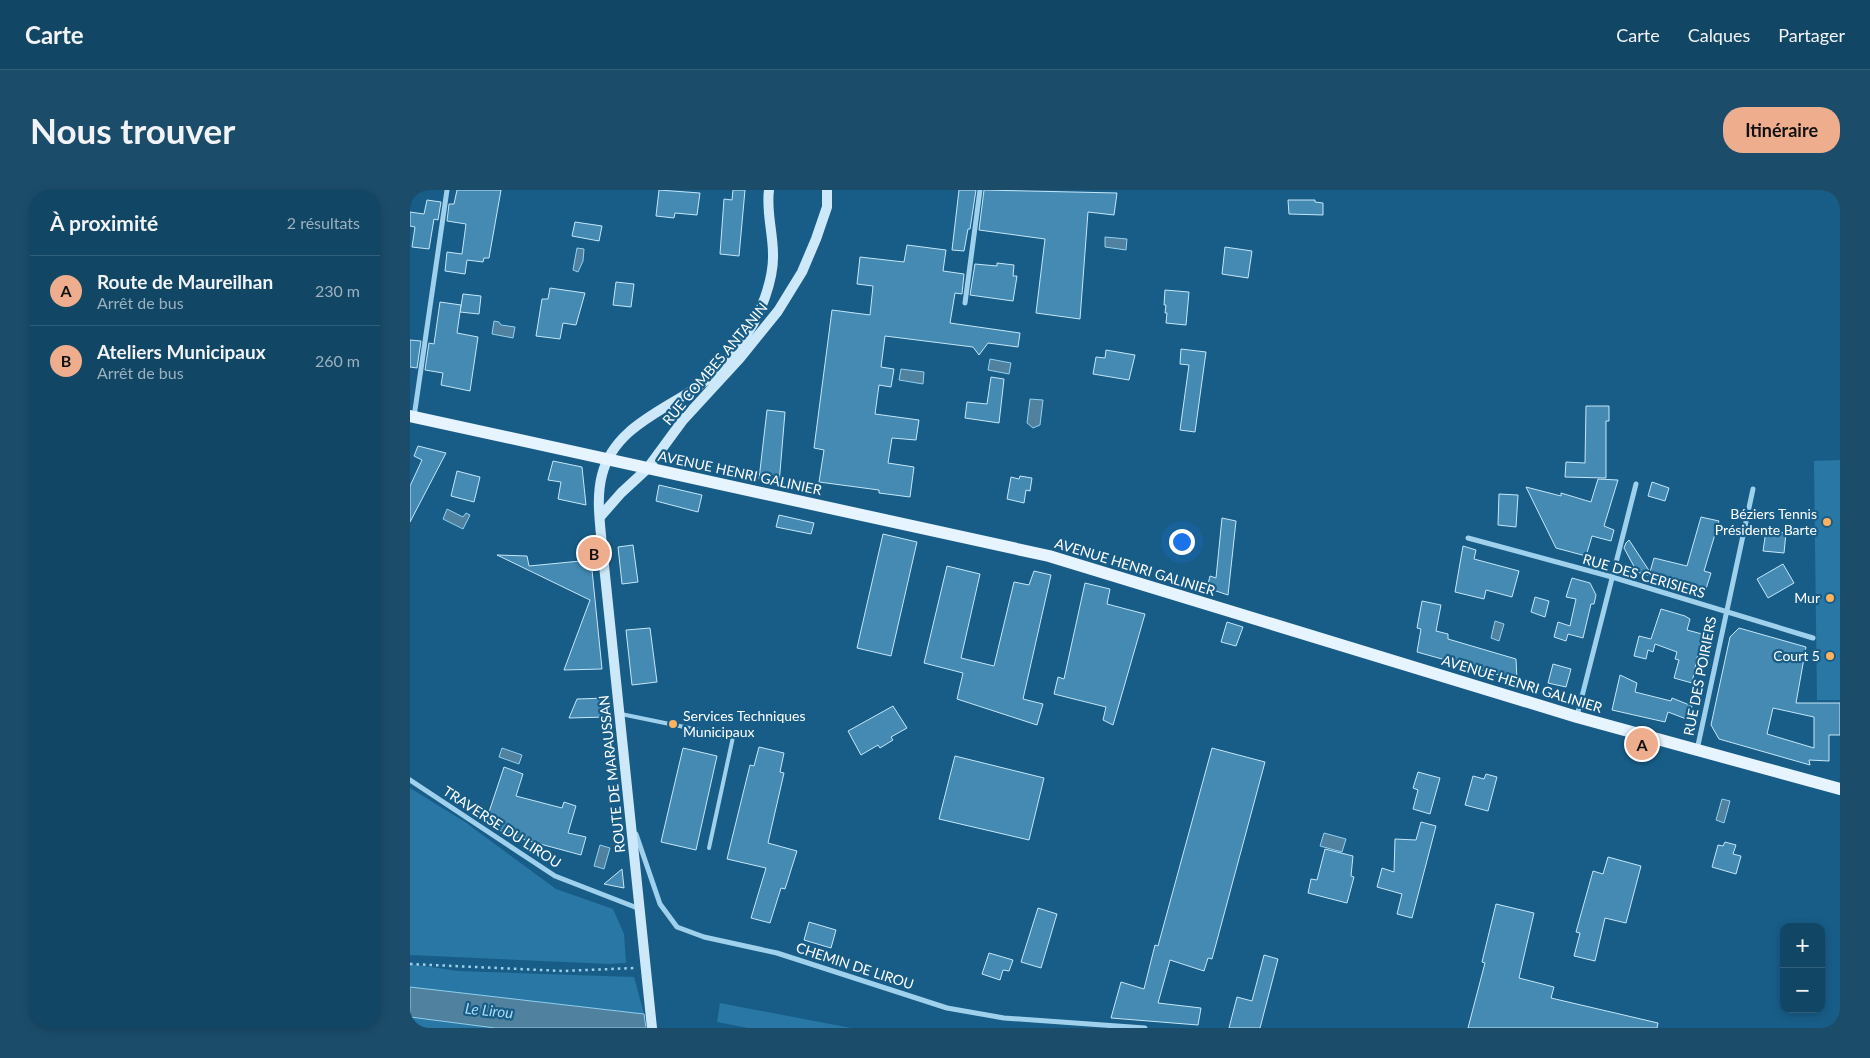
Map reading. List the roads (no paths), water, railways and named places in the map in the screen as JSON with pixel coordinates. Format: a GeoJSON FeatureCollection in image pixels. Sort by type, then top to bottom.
{"type":"FeatureCollection","features":[{"type":"Feature","properties":{"kind":"main road","name":"RUE COMBES ANTANIN"},"geometry":{"type":"LineString","coordinates":[[608,461],[618,443],[637,423],[701,385],[724,363],[747,335],[760,309],[769,282],[774,256],[769,190]]}},
{"type":"Feature","properties":{"kind":"main road","name":"RUE COMBES ANTANIN"},"geometry":{"type":"LineString","coordinates":[[648,469],[683,420],[740,358],[778,311],[802,272],[816,239],[827,207],[827,190]]}},
{"type":"Feature","properties":{"kind":"main road","name":"AVENUE HENRI GALINIER"},"geometry":{"type":"LineString","coordinates":[[412,416],[608,461],[1049,556],[1577,717],[1840,790]]}},
{"type":"Feature","properties":{"kind":"main road","name":"ROUTE DE MARAUSSAN"},"geometry":{"type":"LineString","coordinates":[[608,461],[600,484],[598,502],[652,1028]]}},
{"type":"Feature","properties":{"kind":"main road"},"geometry":{"type":"LineString","coordinates":[[600,517],[621,493],[648,469]]}},
{"type":"Feature","properties":{"kind":"street"},"geometry":{"type":"LineString","coordinates":[[412,416],[447,190]]}},
{"type":"Feature","properties":{"kind":"street"},"geometry":{"type":"LineString","coordinates":[[965,303],[980,190]]}},
{"type":"Feature","properties":{"kind":"street"},"geometry":{"type":"LineString","coordinates":[[1577,717],[1636,484]]}},
{"type":"Feature","properties":{"kind":"street","name":"RUE DES POIRIERS"},"geometry":{"type":"LineString","coordinates":[[1697,750],[1752,489]]}},
{"type":"Feature","properties":{"kind":"street","name":"RUE DES CERISIERS"},"geometry":{"type":"LineString","coordinates":[[1468,538],[1612,577],[1813,638]]}},
{"type":"Feature","properties":{"kind":"street","name":"TRAVERSE DU LIROU"},"geometry":{"type":"LineString","coordinates":[[410,780],[555,876],[640,909]]}},
{"type":"Feature","properties":{"kind":"street","name":"CHEMIN DE LIROU"},"geometry":{"type":"LineString","coordinates":[[630,819],[660,904],[677,927],[704,936],[777,953],[947,1008],[1004,1018],[1145,1028]]}},
{"type":"Feature","properties":{"kind":"lane"},"geometry":{"type":"LineString","coordinates":[[620,713],[733,737],[709,848]]}},
{"type":"Feature","properties":{"kind":"water"},"geometry":{"type":"Polygon","coordinates":[[[1105,237],[1127,239],[1126,250],[1105,247],[1105,237]]]}},
{"type":"Feature","properties":{"kind":"water"},"geometry":{"type":"Polygon","coordinates":[[[577,248],[584,249],[583,261],[578,272],[573,270],[577,248]]]}},
{"type":"Feature","properties":{"kind":"water"},"geometry":{"type":"Polygon","coordinates":[[[494,321],[499,322],[501,325],[515,327],[513,338],[492,334],[494,321]]]}},
{"type":"Feature","properties":{"kind":"water"},"geometry":{"type":"Polygon","coordinates":[[[990,359],[1011,363],[1009,374],[988,370],[990,359]]]}},
{"type":"Feature","properties":{"kind":"water"},"geometry":{"type":"Polygon","coordinates":[[[901,369],[924,372],[923,384],[899,380],[901,369]]]}},
{"type":"Feature","properties":{"kind":"water"},"geometry":{"type":"Polygon","coordinates":[[[1030,399],[1043,400],[1040,425],[1033,428],[1027,423],[1030,399]]]}},
{"type":"Feature","properties":{"kind":"water"},"geometry":{"type":"Polygon","coordinates":[[[447,509],[463,517],[466,513],[470,515],[463,529],[443,519],[447,509]]]}},
{"type":"Feature","properties":{"kind":"water"},"geometry":{"type":"Polygon","coordinates":[[[1495,621],[1504,624],[1499,641],[1491,638],[1495,621]]]}},
{"type":"Feature","properties":{"kind":"water"},"geometry":{"type":"Polygon","coordinates":[[[502,748],[522,755],[519,764],[499,757],[502,748]]]}},
{"type":"Feature","properties":{"kind":"water"},"geometry":{"type":"Polygon","coordinates":[[[1722,799],[1730,801],[1724,823],[1716,820],[1722,799]]]}},
{"type":"Feature","properties":{"kind":"water"},"geometry":{"type":"Polygon","coordinates":[[[1324,833],[1346,839],[1342,852],[1320,846],[1324,833]]]}},
{"type":"Feature","properties":{"kind":"water"},"geometry":{"type":"Polygon","coordinates":[[[600,845],[610,848],[604,869],[594,866],[600,845]]]}},
{"type":"Feature","properties":{"kind":"water","name":"Le Lirou"},"geometry":{"type":"Polygon","coordinates":[[[410,987],[644,1014],[646,1028],[495,1028],[410,1017],[410,987]]]}},
{"type":"Feature","properties":{"kind":"place","name":"Béziers Tennis Présidente Barte"},"geometry":{"type":"Point","coordinates":[1827,522]}},
{"type":"Feature","properties":{"kind":"place","name":"Ateliers Municipaux"},"geometry":{"type":"Point","coordinates":[594,553]}},
{"type":"Feature","properties":{"kind":"place","name":"Mur"},"geometry":{"type":"Point","coordinates":[1830,598]}},
{"type":"Feature","properties":{"kind":"place","name":"Court 5"},"geometry":{"type":"Point","coordinates":[1830,656]}},
{"type":"Feature","properties":{"kind":"place","name":"Services Techniques Municipaux"},"geometry":{"type":"Point","coordinates":[673,724]}},
{"type":"Feature","properties":{"kind":"place","name":"Route de Maureilhan"},"geometry":{"type":"Point","coordinates":[1642,744]}}]}
